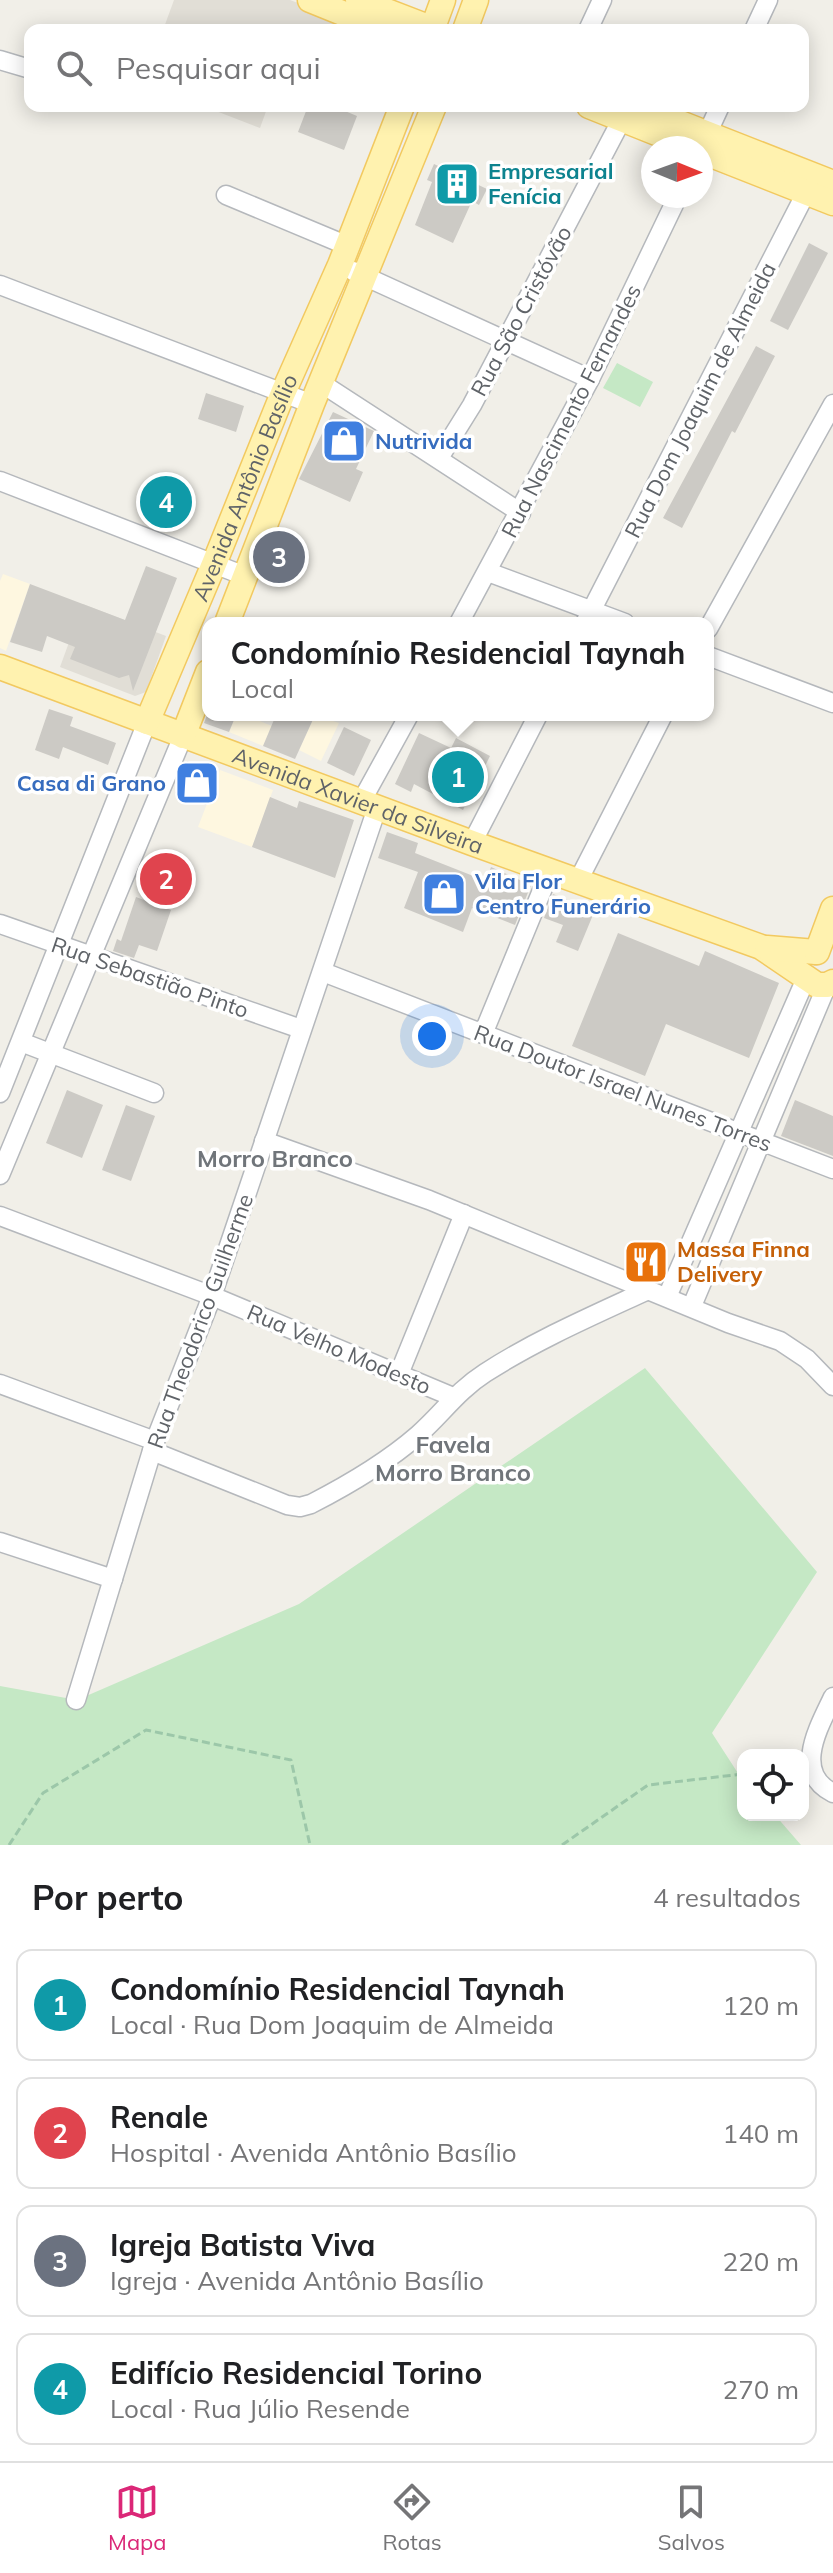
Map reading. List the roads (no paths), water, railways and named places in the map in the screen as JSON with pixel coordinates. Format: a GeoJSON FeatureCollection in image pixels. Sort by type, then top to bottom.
{"type":"FeatureCollection","features":[{"type":"Feature","properties":{"kind":"main road"},"geometry":{"type":"LineString","coordinates":[[310,0],[369,24]]}},
{"type":"Feature","properties":{"kind":"main road"},"geometry":{"type":"LineString","coordinates":[[358,0],[418,24]]}},
{"type":"Feature","properties":{"kind":"main road"},"geometry":{"type":"LineString","coordinates":[[435,24],[443,0]]}},
{"type":"Feature","properties":{"kind":"main road"},"geometry":{"type":"LineString","coordinates":[[467,24],[476,0]]}},
{"type":"Feature","properties":{"kind":"main road","name":"Avenida Antônio Basílio"},"geometry":{"type":"LineString","coordinates":[[147,722],[283,393],[344,255],[400,112]]}},
{"type":"Feature","properties":{"kind":"main road","name":"Avenida Antônio Basílio"},"geometry":{"type":"LineString","coordinates":[[229,617],[316,394],[432,112]]}},
{"type":"Feature","properties":{"kind":"main road"},"geometry":{"type":"LineString","coordinates":[[630,112],[682,136]]}},
{"type":"Feature","properties":{"kind":"main road"},"geometry":{"type":"LineString","coordinates":[[713,149],[824,187]]}},
{"type":"Feature","properties":{"kind":"main road","name":"Avenida Xavier da Silveira"},"geometry":{"type":"LineString","coordinates":[[0,667],[761,947],[822,982]]}},
{"type":"Feature","properties":{"kind":"main road"},"geometry":{"type":"LineString","coordinates":[[183,736],[202,687]]}},
{"type":"Feature","properties":{"kind":"main road"},"geometry":{"type":"LineString","coordinates":[[822,982],[805,965],[822,953],[833,909]]}},
{"type":"Feature","properties":{"kind":"main road","name":"Avenida Xavier da Silveira"},"geometry":{"type":"LineString","coordinates":[[761,947],[822,953]]}},
{"type":"Feature","properties":{"kind":"street"},"geometry":{"type":"LineString","coordinates":[[591,24],[602,0]]}},
{"type":"Feature","properties":{"kind":"street"},"geometry":{"type":"LineString","coordinates":[[757,24],[768,0]]}},
{"type":"Feature","properties":{"kind":"street"},"geometry":{"type":"LineString","coordinates":[[0,60],[24,67]]}},
{"type":"Feature","properties":{"kind":"street","name":"Rua São Cristóvão"},"geometry":{"type":"LineString","coordinates":[[439,458],[472,405],[630,112]]}},
{"type":"Feature","properties":{"kind":"street"},"geometry":{"type":"LineString","coordinates":[[705,136],[717,112]]}},
{"type":"Feature","properties":{"kind":"street","name":"Rua Dom Joaquim de Almeida"},"geometry":{"type":"LineString","coordinates":[[589,616],[824,187]]}},
{"type":"Feature","properties":{"kind":"street"},"geometry":{"type":"LineString","coordinates":[[226,195],[344,255],[365,276],[590,379]]}},
{"type":"Feature","properties":{"kind":"street","name":"Rua Nascimento Fernandes"},"geometry":{"type":"LineString","coordinates":[[462,617],[521,513],[590,379],[672,208]]}},
{"type":"Feature","properties":{"kind":"street"},"geometry":{"type":"LineString","coordinates":[[0,285],[283,393],[316,394],[439,458],[521,513]]}},
{"type":"Feature","properties":{"kind":"street"},"geometry":{"type":"LineString","coordinates":[[714,618],[833,404]]}},
{"type":"Feature","properties":{"kind":"street"},"geometry":{"type":"LineString","coordinates":[[0,481],[245,576]]}},
{"type":"Feature","properties":{"kind":"street"},"geometry":{"type":"LineString","coordinates":[[488,572],[589,616]]}},
{"type":"Feature","properties":{"kind":"street"},"geometry":{"type":"LineString","coordinates":[[714,658],[833,703]]}},
{"type":"Feature","properties":{"kind":"street"},"geometry":{"type":"LineString","coordinates":[[369,805],[406,721]]}},
{"type":"Feature","properties":{"kind":"street"},"geometry":{"type":"LineString","coordinates":[[472,843],[535,721]]}},
{"type":"Feature","properties":{"kind":"street"},"geometry":{"type":"LineString","coordinates":[[578,881],[660,721]]}},
{"type":"Feature","properties":{"kind":"street","name":"Avenida Antônio Basílio"},"geometry":{"type":"LineString","coordinates":[[0,1093],[147,722]]}},
{"type":"Feature","properties":{"kind":"street"},"geometry":{"type":"LineString","coordinates":[[0,1175],[183,736]]}},
{"type":"Feature","properties":{"kind":"street","name":"Rua Theodorico Guilherme"},"geometry":{"type":"LineString","coordinates":[[76,1700],[154,1446],[212,1296],[323,972],[369,805]]}},
{"type":"Feature","properties":{"kind":"street"},"geometry":{"type":"LineString","coordinates":[[483,1034],[550,871]]}},
{"type":"Feature","properties":{"kind":"street","name":"Rua Sebastião Pinto"},"geometry":{"type":"LineString","coordinates":[[0,924],[301,1029]]}},
{"type":"Feature","properties":{"kind":"street","name":"Rua Doutor Israel Nunes Torres"},"geometry":{"type":"LineString","coordinates":[[323,972],[833,1169]]}},
{"type":"Feature","properties":{"kind":"street"},"geometry":{"type":"LineString","coordinates":[[667,1297],[738,1132],[822,982]]}},
{"type":"Feature","properties":{"kind":"street"},"geometry":{"type":"LineString","coordinates":[[692,1306],[762,1141],[822,982]]}},
{"type":"Feature","properties":{"kind":"street"},"geometry":{"type":"LineString","coordinates":[[21,1042],[154,1093]]}},
{"type":"Feature","properties":{"kind":"street"},"geometry":{"type":"LineString","coordinates":[[264,1141],[464,1214],[794,1348],[833,1386]]}},
{"type":"Feature","properties":{"kind":"street"},"geometry":{"type":"LineString","coordinates":[[399,1374],[464,1214]]}},
{"type":"Feature","properties":{"kind":"street","name":"Rua Velho Modesto"},"geometry":{"type":"LineString","coordinates":[[0,1216],[212,1296],[453,1397]]}},
{"type":"Feature","properties":{"kind":"street"},"geometry":{"type":"LineString","coordinates":[[0,1384],[154,1446],[281,1503],[294,1506],[311,1504],[398,1451],[428,1426],[453,1397],[485,1373],[648,1290]]}},
{"type":"Feature","properties":{"kind":"street"},"geometry":{"type":"LineString","coordinates":[[0,1542],[113,1579]]}},
{"type":"Feature","properties":{"kind":"street"},"geometry":{"type":"LineString","coordinates":[[833,1697],[812,1749],[810,1765],[815,1778],[833,1793]]}},
{"type":"Feature","properties":{"kind":"place","name":"Empresarial Fenícia"},"geometry":{"type":"Point","coordinates":[457,184]}},
{"type":"Feature","properties":{"kind":"place","name":"Nutrivida"},"geometry":{"type":"Point","coordinates":[344,441]}},
{"type":"Feature","properties":{"kind":"place","name":"Edifício Residencial Torino"},"geometry":{"type":"Point","coordinates":[166,502]}},
{"type":"Feature","properties":{"kind":"place","name":"Igreja Batista Viva"},"geometry":{"type":"Point","coordinates":[279,557]}},
{"type":"Feature","properties":{"kind":"place","name":"Condomínio Residencial Taynah"},"geometry":{"type":"Point","coordinates":[458,777]}},
{"type":"Feature","properties":{"kind":"place","name":"Casa di Grano"},"geometry":{"type":"Point","coordinates":[197,783]}},
{"type":"Feature","properties":{"kind":"place","name":"Renale"},"geometry":{"type":"Point","coordinates":[166,879]}},
{"type":"Feature","properties":{"kind":"place","name":"Vila Flor Centro Funerário"},"geometry":{"type":"Point","coordinates":[444,894]}},
{"type":"Feature","properties":{"kind":"place","name":"Massa Finna Delivery"},"geometry":{"type":"Point","coordinates":[646,1262]}},
{"type":"Feature","properties":{"kind":"district","name":"Morro Branco"},"geometry":{"type":"Point","coordinates":[275,1158]}},
{"type":"Feature","properties":{"kind":"district","name":"Favela Morro Branco"},"geometry":{"type":"Point","coordinates":[453,1458]}}]}
